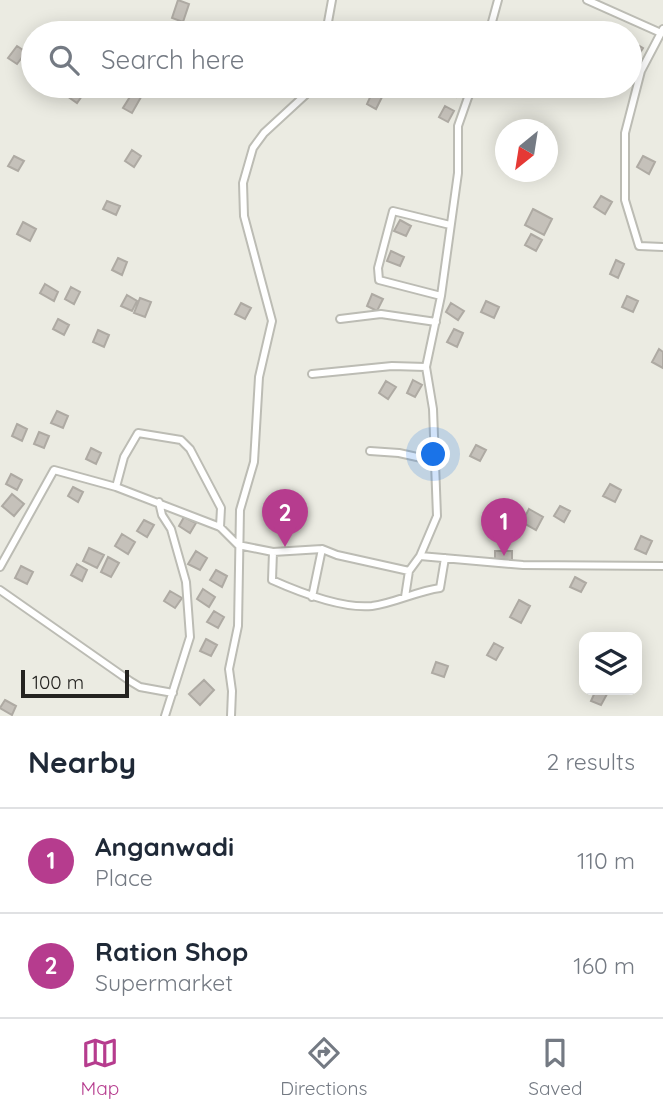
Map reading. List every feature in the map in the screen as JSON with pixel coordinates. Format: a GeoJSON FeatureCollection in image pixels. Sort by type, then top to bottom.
{"type":"FeatureCollection","features":[{"type":"Feature","properties":{"kind":"street"},"geometry":{"type":"LineString","coordinates":[[328,21],[332,0]]}},
{"type":"Feature","properties":{"kind":"street"},"geometry":{"type":"LineString","coordinates":[[492,21],[498,0]]}},
{"type":"Feature","properties":{"kind":"street"},"geometry":{"type":"LineString","coordinates":[[587,0],[638,21]]}},
{"type":"Feature","properties":{"kind":"street"},"geometry":{"type":"LineString","coordinates":[[642,23],[662,31],[642,69]]}},
{"type":"Feature","properties":{"kind":"street"},"geometry":{"type":"LineString","coordinates":[[231,716],[229,669],[238,626],[240,510],[254,462],[259,377],[272,321],[244,216],[243,183],[253,148],[264,133],[302,98]]}},
{"type":"Feature","properties":{"kind":"street"},"geometry":{"type":"LineString","coordinates":[[405,597],[409,571],[420,556],[437,516],[433,409],[426,367],[441,296],[458,173],[458,126],[468,98]]}},
{"type":"Feature","properties":{"kind":"street"},"geometry":{"type":"LineString","coordinates":[[634,98],[625,133],[625,200],[639,246],[663,247]]}},
{"type":"Feature","properties":{"kind":"street"},"geometry":{"type":"LineString","coordinates":[[441,296],[379,280],[378,268],[393,211],[450,225]]}},
{"type":"Feature","properties":{"kind":"street"},"geometry":{"type":"LineString","coordinates":[[340,319],[381,314],[436,322]]}},
{"type":"Feature","properties":{"kind":"street"},"geometry":{"type":"LineString","coordinates":[[312,374],[392,366],[426,367]]}},
{"type":"Feature","properties":{"kind":"street"},"geometry":{"type":"LineString","coordinates":[[116,486],[124,457],[138,433],[181,440],[190,449],[221,508],[220,527]]}},
{"type":"Feature","properties":{"kind":"street"},"geometry":{"type":"LineString","coordinates":[[370,451],[400,453],[435,461]]}},
{"type":"Feature","properties":{"kind":"street"},"geometry":{"type":"LineString","coordinates":[[0,567],[54,470],[116,486],[159,502],[220,527],[239,545],[273,552],[322,549],[337,555],[409,571]]}},
{"type":"Feature","properties":{"kind":"street"},"geometry":{"type":"LineString","coordinates":[[159,502],[162,515],[171,529],[186,582],[190,637],[165,716]]}},
{"type":"Feature","properties":{"kind":"street"},"geometry":{"type":"LineString","coordinates":[[312,597],[322,549]]}},
{"type":"Feature","properties":{"kind":"street"},"geometry":{"type":"LineString","coordinates":[[273,552],[272,580],[312,597],[360,606],[372,606],[422,590],[440,588],[445,558]]}},
{"type":"Feature","properties":{"kind":"street"},"geometry":{"type":"LineString","coordinates":[[420,556],[523,565],[663,566]]}},
{"type":"Feature","properties":{"kind":"street"},"geometry":{"type":"LineString","coordinates":[[0,590],[140,687],[173,693]]}},
{"type":"Feature","properties":{"kind":"building"},"geometry":{"type":"Polygon","coordinates":[[[178,0],[189,4],[183,21],[172,18],[178,0]]]}},
{"type":"Feature","properties":{"kind":"building"},"geometry":{"type":"Polygon","coordinates":[[[17,46],[21,49],[21,59],[17,64],[8,58],[17,46]]]}},
{"type":"Feature","properties":{"kind":"building"},"geometry":{"type":"Polygon","coordinates":[[[129,98],[140,98],[132,113],[123,108],[129,98]]]}},
{"type":"Feature","properties":{"kind":"building"},"geometry":{"type":"Polygon","coordinates":[[[370,98],[382,98],[376,109],[367,104],[370,98]]]}},
{"type":"Feature","properties":{"kind":"building"},"geometry":{"type":"Polygon","coordinates":[[[445,106],[454,111],[448,122],[439,117],[445,106]]]}},
{"type":"Feature","properties":{"kind":"building"},"geometry":{"type":"Polygon","coordinates":[[[132,150],[141,156],[134,167],[125,161],[132,150]]]}},
{"type":"Feature","properties":{"kind":"building"},"geometry":{"type":"Polygon","coordinates":[[[14,156],[24,161],[18,171],[8,166],[14,156]]]}},
{"type":"Feature","properties":{"kind":"building"},"geometry":{"type":"Polygon","coordinates":[[[643,156],[655,162],[649,174],[637,167],[643,156]]]}},
{"type":"Feature","properties":{"kind":"building"},"geometry":{"type":"Polygon","coordinates":[[[601,196],[612,202],[605,214],[594,207],[601,196]]]}},
{"type":"Feature","properties":{"kind":"building"},"geometry":{"type":"Polygon","coordinates":[[[107,201],[120,206],[116,215],[103,209],[107,201]]]}},
{"type":"Feature","properties":{"kind":"building"},"geometry":{"type":"Polygon","coordinates":[[[533,209],[552,219],[544,235],[525,225],[533,209]]]}},
{"type":"Feature","properties":{"kind":"building"},"geometry":{"type":"Polygon","coordinates":[[[400,220],[411,226],[406,236],[394,231],[400,220]]]}},
{"type":"Feature","properties":{"kind":"building"},"geometry":{"type":"Polygon","coordinates":[[[23,222],[36,229],[30,241],[17,234],[23,222]]]}},
{"type":"Feature","properties":{"kind":"building"},"geometry":{"type":"Polygon","coordinates":[[[531,234],[542,240],[536,251],[525,245],[531,234]]]}},
{"type":"Feature","properties":{"kind":"building"},"geometry":{"type":"Polygon","coordinates":[[[391,251],[404,257],[400,266],[387,261],[391,251]]]}},
{"type":"Feature","properties":{"kind":"building"},"geometry":{"type":"Polygon","coordinates":[[[118,258],[127,262],[122,275],[112,270],[118,258]]]}},
{"type":"Feature","properties":{"kind":"building"},"geometry":{"type":"Polygon","coordinates":[[[616,260],[624,264],[618,278],[610,274],[616,260]]]}},
{"type":"Feature","properties":{"kind":"building"},"geometry":{"type":"Polygon","coordinates":[[[45,284],[58,292],[54,301],[40,293],[45,284]]]}},
{"type":"Feature","properties":{"kind":"building"},"geometry":{"type":"Polygon","coordinates":[[[71,287],[80,292],[74,304],[65,299],[71,287]]]}},
{"type":"Feature","properties":{"kind":"building"},"geometry":{"type":"Polygon","coordinates":[[[372,294],[383,299],[377,311],[367,306],[372,294]]]}},
{"type":"Feature","properties":{"kind":"building"},"geometry":{"type":"Polygon","coordinates":[[[127,295],[137,301],[132,311],[121,306],[127,295]]]}},
{"type":"Feature","properties":{"kind":"building"},"geometry":{"type":"Polygon","coordinates":[[[627,296],[638,301],[633,312],[622,307],[627,296]]]}},
{"type":"Feature","properties":{"kind":"building"},"geometry":{"type":"Polygon","coordinates":[[[140,298],[151,302],[145,317],[134,313],[140,298]]]}},
{"type":"Feature","properties":{"kind":"building"},"geometry":{"type":"Polygon","coordinates":[[[486,301],[499,307],[494,318],[481,312],[486,301]]]}},
{"type":"Feature","properties":{"kind":"building"},"geometry":{"type":"Polygon","coordinates":[[[241,303],[251,308],[245,319],[235,314],[241,303]]]}},
{"type":"Feature","properties":{"kind":"building"},"geometry":{"type":"Polygon","coordinates":[[[451,303],[464,311],[458,320],[446,312],[451,303]]]}},
{"type":"Feature","properties":{"kind":"building"},"geometry":{"type":"Polygon","coordinates":[[[58,319],[69,325],[64,335],[53,329],[58,319]]]}},
{"type":"Feature","properties":{"kind":"building"},"geometry":{"type":"Polygon","coordinates":[[[454,329],[463,333],[457,347],[447,342],[454,329]]]}},
{"type":"Feature","properties":{"kind":"building"},"geometry":{"type":"Polygon","coordinates":[[[98,330],[109,335],[104,347],[93,342],[98,330]]]}},
{"type":"Feature","properties":{"kind":"building"},"geometry":{"type":"Polygon","coordinates":[[[659,349],[663,352],[663,368],[652,362],[659,349]]]}},
{"type":"Feature","properties":{"kind":"building"},"geometry":{"type":"Polygon","coordinates":[[[413,380],[422,385],[415,397],[407,393],[413,380]]]}},
{"type":"Feature","properties":{"kind":"building"},"geometry":{"type":"Polygon","coordinates":[[[386,381],[396,387],[388,399],[379,393],[386,381]]]}},
{"type":"Feature","properties":{"kind":"building"},"geometry":{"type":"Polygon","coordinates":[[[57,411],[68,416],[63,428],[51,423],[57,411]]]}},
{"type":"Feature","properties":{"kind":"building"},"geometry":{"type":"Polygon","coordinates":[[[17,424],[27,429],[22,441],[12,436],[17,424]]]}},
{"type":"Feature","properties":{"kind":"building"},"geometry":{"type":"Polygon","coordinates":[[[39,432],[49,436],[44,448],[34,444],[39,432]]]}},
{"type":"Feature","properties":{"kind":"building"},"geometry":{"type":"Polygon","coordinates":[[[476,445],[486,450],[480,461],[470,456],[476,445]]]}},
{"type":"Feature","properties":{"kind":"building"},"geometry":{"type":"Polygon","coordinates":[[[91,448],[101,453],[96,464],[86,459],[91,448]]]}},
{"type":"Feature","properties":{"kind":"building"},"geometry":{"type":"Polygon","coordinates":[[[11,474],[22,480],[17,490],[6,484],[11,474]]]}},
{"type":"Feature","properties":{"kind":"building"},"geometry":{"type":"Polygon","coordinates":[[[610,484],[621,490],[615,502],[603,496],[610,484]]]}},
{"type":"Feature","properties":{"kind":"building"},"geometry":{"type":"Polygon","coordinates":[[[73,487],[83,492],[78,502],[68,496],[73,487]]]}},
{"type":"Feature","properties":{"kind":"building"},"geometry":{"type":"Polygon","coordinates":[[[12,494],[24,504],[14,516],[2,506],[12,494]]]}},
{"type":"Feature","properties":{"kind":"building"},"geometry":{"type":"Polygon","coordinates":[[[560,506],[570,511],[564,522],[554,516],[560,506]]]}},
{"type":"Feature","properties":{"kind":"building"},"geometry":{"type":"Polygon","coordinates":[[[529,509],[543,517],[536,530],[522,522],[529,509]]]}},
{"type":"Feature","properties":{"kind":"building"},"geometry":{"type":"Polygon","coordinates":[[[184,517],[196,523],[190,533],[179,526],[184,517]]]}},
{"type":"Feature","properties":{"kind":"building"},"geometry":{"type":"Polygon","coordinates":[[[144,520],[154,525],[147,537],[137,531],[144,520]]]}},
{"type":"Feature","properties":{"kind":"building"},"geometry":{"type":"Polygon","coordinates":[[[122,534],[135,542],[128,554],[115,546],[122,534]]]}},
{"type":"Feature","properties":{"kind":"building"},"geometry":{"type":"Polygon","coordinates":[[[641,536],[652,541],[646,554],[635,549],[641,536]]]}},
{"type":"Feature","properties":{"kind":"building"},"geometry":{"type":"Polygon","coordinates":[[[89,548],[104,555],[97,568],[83,561],[89,548]]]}},
{"type":"Feature","properties":{"kind":"building"},"geometry":{"type":"Polygon","coordinates":[[[196,551],[207,558],[200,570],[188,564],[196,551]]]}},
{"type":"Feature","properties":{"kind":"building"},"geometry":{"type":"Polygon","coordinates":[[[495,551],[512,551],[512,561],[495,560],[495,551]]]}},
{"type":"Feature","properties":{"kind":"building"},"geometry":{"type":"Polygon","coordinates":[[[108,557],[119,563],[111,577],[101,572],[108,557]]]}},
{"type":"Feature","properties":{"kind":"building"},"geometry":{"type":"Polygon","coordinates":[[[77,564],[87,570],[82,581],[71,575],[77,564]]]}},
{"type":"Feature","properties":{"kind":"building"},"geometry":{"type":"Polygon","coordinates":[[[21,566],[33,572],[27,584],[15,578],[21,566]]]}},
{"type":"Feature","properties":{"kind":"building"},"geometry":{"type":"Polygon","coordinates":[[[216,570],[227,576],[222,587],[210,580],[216,570]]]}},
{"type":"Feature","properties":{"kind":"building"},"geometry":{"type":"Polygon","coordinates":[[[575,577],[586,583],[581,592],[570,587],[575,577]]]}},
{"type":"Feature","properties":{"kind":"building"},"geometry":{"type":"Polygon","coordinates":[[[203,589],[215,597],[209,607],[197,599],[203,589]]]}},
{"type":"Feature","properties":{"kind":"building"},"geometry":{"type":"Polygon","coordinates":[[[170,591],[182,598],[175,608],[164,601],[170,591]]]}},
{"type":"Feature","properties":{"kind":"building"},"geometry":{"type":"Polygon","coordinates":[[[519,600],[530,606],[521,623],[510,617],[519,600]]]}},
{"type":"Feature","properties":{"kind":"building"},"geometry":{"type":"Polygon","coordinates":[[[214,611],[224,617],[218,628],[207,622],[214,611]]]}},
{"type":"Feature","properties":{"kind":"building"},"geometry":{"type":"Polygon","coordinates":[[[206,639],[217,645],[211,656],[200,651],[206,639]]]}},
{"type":"Feature","properties":{"kind":"building"},"geometry":{"type":"Polygon","coordinates":[[[494,643],[503,648],[496,660],[487,655],[494,643]]]}},
{"type":"Feature","properties":{"kind":"building"},"geometry":{"type":"Polygon","coordinates":[[[436,662],[448,666],[444,677],[432,673],[436,662]]]}},
{"type":"Feature","properties":{"kind":"building"},"geometry":{"type":"Polygon","coordinates":[[[204,680],[214,690],[200,705],[189,694],[204,680]]]}},
{"type":"Feature","properties":{"kind":"building"},"geometry":{"type":"Polygon","coordinates":[[[594,695],[606,695],[601,705],[591,701],[594,695]]]}},
{"type":"Feature","properties":{"kind":"building"},"geometry":{"type":"Polygon","coordinates":[[[5,700],[16,706],[12,715],[0,708],[5,700]]]}},
{"type":"Feature","properties":{"kind":"place","name":"Ration Shop"},"geometry":{"type":"Point","coordinates":[285,547]}},
{"type":"Feature","properties":{"kind":"place","name":"Anganwadi"},"geometry":{"type":"Point","coordinates":[504,556]}}]}
